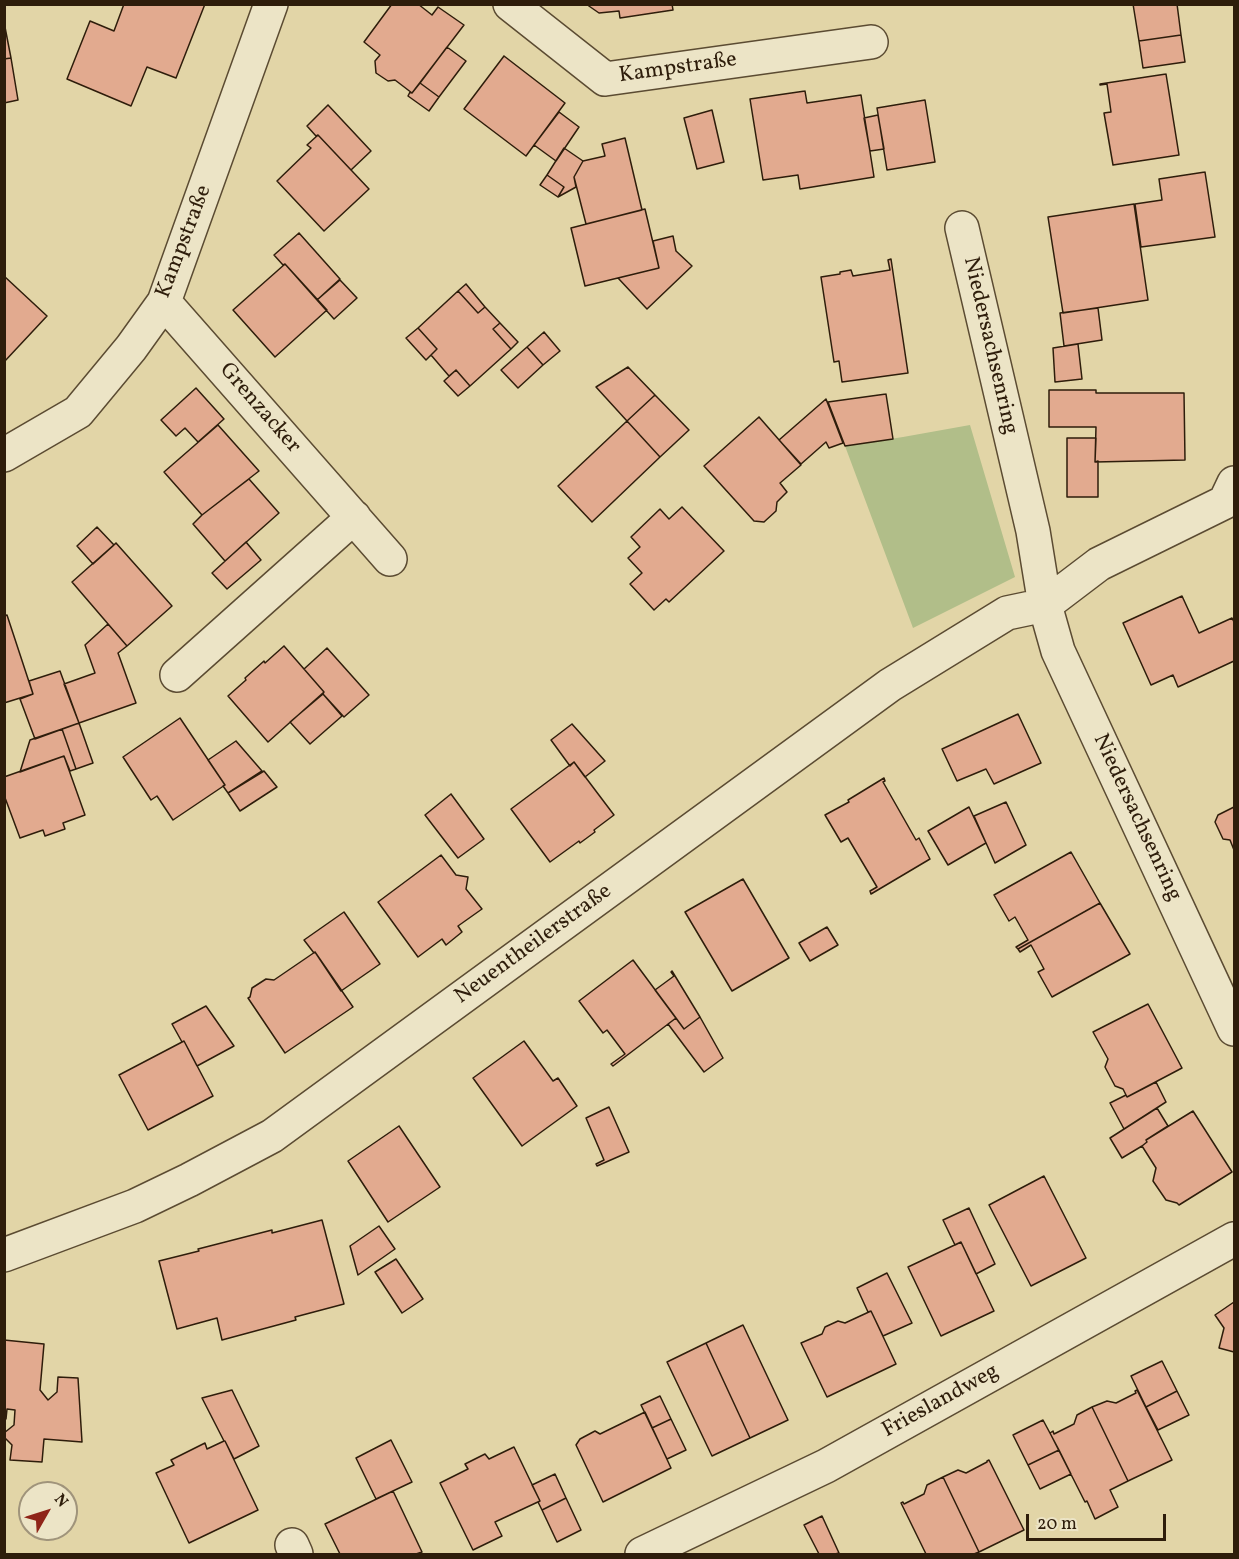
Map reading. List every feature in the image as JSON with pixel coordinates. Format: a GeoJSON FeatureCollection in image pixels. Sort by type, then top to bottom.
{"type":"FeatureCollection","features":[{"type":"Feature","properties":{"kind":"street","name":"Kampstraße"},"geometry":{"type":"LineString","coordinates":[[4,455],[78,412],[131,348],[164,302],[271,4]]}},
{"type":"Feature","properties":{"kind":"street","name":"Kampstraße"},"geometry":{"type":"LineString","coordinates":[[510,4],[605,79],[871,42]]}},
{"type":"Feature","properties":{"kind":"street","name":"Niedersachsenring"},"geometry":{"type":"LineString","coordinates":[[962,228],[1033,531],[1045,605],[1058,651],[1222,972],[1234,1029]]}},
{"type":"Feature","properties":{"kind":"street","name":"Grenzacker"},"geometry":{"type":"LineString","coordinates":[[164,302],[390,559]]}},
{"type":"Feature","properties":{"kind":"street"},"geometry":{"type":"LineString","coordinates":[[1045,605],[1099,564],[1225,502],[1234,483]]}},
{"type":"Feature","properties":{"kind":"street"},"geometry":{"type":"LineString","coordinates":[[177,675],[354,517]]}},
{"type":"Feature","properties":{"kind":"street","name":"Neuentheilerstraße"},"geometry":{"type":"LineString","coordinates":[[4,1255],[135,1206],[272,1136],[890,684],[1007,613],[1045,605]]}},
{"type":"Feature","properties":{"kind":"street","name":"Frieslandweg"},"geometry":{"type":"LineString","coordinates":[[642,1554],[826,1466],[1234,1239]]}},
{"type":"Feature","properties":{"kind":"green space"},"geometry":{"type":"Polygon","coordinates":[[[970,425],[1015,577],[913,628],[845,446],[970,425]]]}},
{"type":"Feature","properties":{"kind":"building"},"geometry":{"type":"Polygon","coordinates":[[[124,4],[205,4],[176,78],[147,67],[131,106],[67,79],[90,21],[114,31],[124,4]]]}},
{"type":"Feature","properties":{"kind":"building"},"geometry":{"type":"Polygon","coordinates":[[[392,4],[418,4],[432,15],[438,7],[464,25],[412,93],[395,80],[388,81],[376,73],[375,61],[380,55],[364,42],[392,4]]]}},
{"type":"Feature","properties":{"kind":"building"},"geometry":{"type":"Polygon","coordinates":[[[586,4],[672,4],[673,10],[620,18],[619,11],[599,13],[586,4]]]}},
{"type":"Feature","properties":{"kind":"building"},"geometry":{"type":"Polygon","coordinates":[[[1133,4],[1177,4],[1181,35],[1139,41],[1133,4]]]}},
{"type":"Feature","properties":{"kind":"building"},"geometry":{"type":"Polygon","coordinates":[[[4,22],[11,58],[4,59],[4,22]]]}},
{"type":"Feature","properties":{"kind":"building"},"geometry":{"type":"Polygon","coordinates":[[[1181,35],[1185,62],[1143,68],[1139,41],[1181,35]]]}},
{"type":"Feature","properties":{"kind":"building"},"geometry":{"type":"Polygon","coordinates":[[[447,47],[466,61],[439,97],[420,83],[447,47]]]}},
{"type":"Feature","properties":{"kind":"building"},"geometry":{"type":"Polygon","coordinates":[[[504,56],[565,103],[526,156],[464,109],[504,56]]]}},
{"type":"Feature","properties":{"kind":"building"},"geometry":{"type":"Polygon","coordinates":[[[11,58],[18,100],[4,103],[4,59],[11,58]]]}},
{"type":"Feature","properties":{"kind":"building"},"geometry":{"type":"Polygon","coordinates":[[[1166,74],[1179,155],[1113,165],[1104,113],[1111,112],[1107,84],[1100,84],[1166,74]]]}},
{"type":"Feature","properties":{"kind":"building"},"geometry":{"type":"Polygon","coordinates":[[[420,83],[439,97],[429,111],[408,96],[420,83]]]}},
{"type":"Feature","properties":{"kind":"building"},"geometry":{"type":"Polygon","coordinates":[[[805,91],[807,103],[861,95],[874,177],[800,189],[798,175],[763,180],[750,99],[805,91]]]}},
{"type":"Feature","properties":{"kind":"building"},"geometry":{"type":"Polygon","coordinates":[[[925,100],[935,162],[887,170],[877,108],[925,100]]]}},
{"type":"Feature","properties":{"kind":"building"},"geometry":{"type":"Polygon","coordinates":[[[328,105],[371,151],[351,170],[307,126],[328,105]]]}},
{"type":"Feature","properties":{"kind":"building"},"geometry":{"type":"Polygon","coordinates":[[[712,110],[724,162],[697,169],[684,118],[712,110]]]}},
{"type":"Feature","properties":{"kind":"building"},"geometry":{"type":"Polygon","coordinates":[[[559,112],[579,127],[556,161],[534,145],[559,112]]]}},
{"type":"Feature","properties":{"kind":"building"},"geometry":{"type":"Polygon","coordinates":[[[878,115],[884,149],[870,151],[864,118],[878,115]]]}},
{"type":"Feature","properties":{"kind":"building"},"geometry":{"type":"Polygon","coordinates":[[[318,135],[369,189],[324,231],[277,181],[311,148],[307,145],[318,135]]]}},
{"type":"Feature","properties":{"kind":"building"},"geometry":{"type":"Polygon","coordinates":[[[625,138],[642,210],[586,224],[574,177],[583,161],[605,156],[602,144],[625,138]]]}},
{"type":"Feature","properties":{"kind":"building"},"geometry":{"type":"Polygon","coordinates":[[[564,148],[583,161],[574,177],[576,187],[558,197],[564,187],[547,175],[564,148]]]}},
{"type":"Feature","properties":{"kind":"building"},"geometry":{"type":"Polygon","coordinates":[[[1205,172],[1215,237],[1141,247],[1135,204],[1162,200],[1159,179],[1205,172]]]}},
{"type":"Feature","properties":{"kind":"building"},"geometry":{"type":"Polygon","coordinates":[[[547,175],[564,187],[558,197],[540,185],[547,175]]]}},
{"type":"Feature","properties":{"kind":"building"},"geometry":{"type":"Polygon","coordinates":[[[1134,204],[1148,300],[1063,313],[1048,217],[1134,204]]]}},
{"type":"Feature","properties":{"kind":"building"},"geometry":{"type":"Polygon","coordinates":[[[645,209],[659,268],[585,286],[571,228],[645,209]]]}},
{"type":"Feature","properties":{"kind":"building"},"geometry":{"type":"Polygon","coordinates":[[[299,233],[340,279],[317,300],[274,255],[299,233]]]}},
{"type":"Feature","properties":{"kind":"building"},"geometry":{"type":"Polygon","coordinates":[[[673,236],[676,251],[692,266],[647,309],[618,278],[659,268],[653,241],[673,236]]]}},
{"type":"Feature","properties":{"kind":"building"},"geometry":{"type":"Polygon","coordinates":[[[891,259],[908,373],[842,382],[839,361],[834,362],[821,277],[851,270],[853,276],[890,270],[888,260],[891,259]]]}},
{"type":"Feature","properties":{"kind":"building"},"geometry":{"type":"Polygon","coordinates":[[[285,264],[327,310],[275,357],[233,310],[285,264]]]}},
{"type":"Feature","properties":{"kind":"building"},"geometry":{"type":"Polygon","coordinates":[[[4,276],[47,316],[4,362],[4,276]]]}},
{"type":"Feature","properties":{"kind":"building"},"geometry":{"type":"Polygon","coordinates":[[[340,280],[357,298],[334,319],[317,300],[340,280]]]}},
{"type":"Feature","properties":{"kind":"building"},"geometry":{"type":"Polygon","coordinates":[[[466,284],[485,307],[478,313],[458,291],[466,284]]]}},
{"type":"Feature","properties":{"kind":"building"},"geometry":{"type":"Polygon","coordinates":[[[458,291],[478,313],[485,307],[500,323],[493,329],[511,349],[470,386],[456,370],[449,376],[431,355],[437,349],[418,328],[458,291]]]}},
{"type":"Feature","properties":{"kind":"building"},"geometry":{"type":"Polygon","coordinates":[[[1098,308],[1102,340],[1064,346],[1060,313],[1098,308]]]}},
{"type":"Feature","properties":{"kind":"building"},"geometry":{"type":"Polygon","coordinates":[[[500,323],[518,342],[511,349],[493,329],[500,323]]]}},
{"type":"Feature","properties":{"kind":"building"},"geometry":{"type":"Polygon","coordinates":[[[418,328],[437,349],[426,360],[406,338],[418,328]]]}},
{"type":"Feature","properties":{"kind":"building"},"geometry":{"type":"Polygon","coordinates":[[[544,332],[560,351],[543,365],[527,347],[544,332]]]}},
{"type":"Feature","properties":{"kind":"building"},"geometry":{"type":"Polygon","coordinates":[[[1078,344],[1082,379],[1055,382],[1053,348],[1078,344]]]}},
{"type":"Feature","properties":{"kind":"building"},"geometry":{"type":"Polygon","coordinates":[[[527,347],[543,365],[518,388],[501,370],[527,347]]]}},
{"type":"Feature","properties":{"kind":"building"},"geometry":{"type":"Polygon","coordinates":[[[628,367],[655,395],[627,421],[596,387],[628,367]]]}},
{"type":"Feature","properties":{"kind":"building"},"geometry":{"type":"Polygon","coordinates":[[[456,370],[470,386],[458,396],[444,381],[456,370]]]}},
{"type":"Feature","properties":{"kind":"building"},"geometry":{"type":"Polygon","coordinates":[[[196,388],[224,419],[198,442],[185,428],[176,436],[161,420],[196,388]]]}},
{"type":"Feature","properties":{"kind":"building"},"geometry":{"type":"Polygon","coordinates":[[[1049,390],[1096,390],[1096,393],[1184,393],[1185,460],[1095,462],[1096,427],[1049,427],[1049,390]]]}},
{"type":"Feature","properties":{"kind":"building"},"geometry":{"type":"Polygon","coordinates":[[[886,394],[893,439],[845,446],[828,402],[886,394]]]}},
{"type":"Feature","properties":{"kind":"building"},"geometry":{"type":"Polygon","coordinates":[[[655,395],[689,430],[660,457],[627,421],[655,395]]]}},
{"type":"Feature","properties":{"kind":"building"},"geometry":{"type":"Polygon","coordinates":[[[826,399],[843,443],[829,448],[826,442],[801,464],[779,440],[826,399]]]}},
{"type":"Feature","properties":{"kind":"building"},"geometry":{"type":"Polygon","coordinates":[[[759,417],[801,465],[780,483],[787,492],[777,502],[776,511],[764,522],[754,521],[704,466],[759,417]]]}},
{"type":"Feature","properties":{"kind":"building"},"geometry":{"type":"Polygon","coordinates":[[[627,421],[660,457],[592,522],[558,486],[627,421]]]}},
{"type":"Feature","properties":{"kind":"building"},"geometry":{"type":"Polygon","coordinates":[[[218,425],[259,471],[202,515],[164,472],[218,425]]]}},
{"type":"Feature","properties":{"kind":"building"},"geometry":{"type":"Polygon","coordinates":[[[1067,438],[1096,438],[1095,462],[1098,461],[1098,497],[1067,497],[1067,438]]]}},
{"type":"Feature","properties":{"kind":"building"},"geometry":{"type":"Polygon","coordinates":[[[249,479],[279,513],[225,561],[193,524],[249,479]]]}},
{"type":"Feature","properties":{"kind":"building"},"geometry":{"type":"Polygon","coordinates":[[[682,507],[724,551],[669,602],[666,599],[654,610],[630,584],[642,573],[628,558],[640,547],[631,537],[660,509],[669,519],[682,507]]]}},
{"type":"Feature","properties":{"kind":"building"},"geometry":{"type":"Polygon","coordinates":[[[97,527],[114,545],[93,564],[77,546],[97,527]]]}},
{"type":"Feature","properties":{"kind":"building"},"geometry":{"type":"Polygon","coordinates":[[[246,542],[261,560],[227,589],[212,573],[246,542]]]}},
{"type":"Feature","properties":{"kind":"building"},"geometry":{"type":"Polygon","coordinates":[[[116,543],[172,606],[127,646],[72,582],[116,543]]]}},
{"type":"Feature","properties":{"kind":"building"},"geometry":{"type":"Polygon","coordinates":[[[1182,596],[1199,633],[1232,618],[1234,622],[1234,661],[1178,687],[1173,675],[1151,685],[1123,623],[1182,596]]]}},
{"type":"Feature","properties":{"kind":"building"},"geometry":{"type":"Polygon","coordinates":[[[7,615],[33,694],[4,703],[4,616],[7,615]]]}},
{"type":"Feature","properties":{"kind":"building"},"geometry":{"type":"Polygon","coordinates":[[[108,624],[127,646],[118,653],[136,703],[79,723],[64,684],[95,673],[85,645],[108,624]]]}},
{"type":"Feature","properties":{"kind":"building"},"geometry":{"type":"Polygon","coordinates":[[[284,646],[324,692],[268,742],[228,696],[264,661],[265,663],[284,646]]]}},
{"type":"Feature","properties":{"kind":"building"},"geometry":{"type":"Polygon","coordinates":[[[327,648],[369,695],[344,717],[304,669],[327,648]]]}},
{"type":"Feature","properties":{"kind":"building"},"geometry":{"type":"Polygon","coordinates":[[[60,671],[79,723],[35,739],[20,699],[33,694],[29,681],[60,671]]]}},
{"type":"Feature","properties":{"kind":"building"},"geometry":{"type":"Polygon","coordinates":[[[323,694],[342,716],[310,744],[290,722],[323,694]]]}},
{"type":"Feature","properties":{"kind":"building"},"geometry":{"type":"Polygon","coordinates":[[[1018,714],[1041,763],[994,784],[986,769],[957,781],[942,749],[1018,714]]]}},
{"type":"Feature","properties":{"kind":"building"},"geometry":{"type":"Polygon","coordinates":[[[180,718],[225,785],[173,820],[157,796],[151,800],[123,757],[180,718]]]}},
{"type":"Feature","properties":{"kind":"building"},"geometry":{"type":"Polygon","coordinates":[[[79,723],[93,763],[76,769],[62,729],[79,723]]]}},
{"type":"Feature","properties":{"kind":"building"},"geometry":{"type":"Polygon","coordinates":[[[572,724],[605,761],[585,777],[574,762],[570,766],[551,740],[572,724]]]}},
{"type":"Feature","properties":{"kind":"building"},"geometry":{"type":"Polygon","coordinates":[[[62,729],[76,769],[70,771],[64,756],[20,772],[30,740],[62,729]]]}},
{"type":"Feature","properties":{"kind":"building"},"geometry":{"type":"Polygon","coordinates":[[[236,741],[262,771],[228,793],[208,760],[236,741]]]}},
{"type":"Feature","properties":{"kind":"building"},"geometry":{"type":"Polygon","coordinates":[[[64,756],[85,815],[63,823],[65,829],[45,836],[43,830],[20,838],[4,795],[4,777],[64,756]]]}},
{"type":"Feature","properties":{"kind":"building"},"geometry":{"type":"Polygon","coordinates":[[[574,762],[614,815],[594,830],[595,832],[550,862],[511,809],[574,762]]]}},
{"type":"Feature","properties":{"kind":"building"},"geometry":{"type":"Polygon","coordinates":[[[264,771],[277,787],[240,811],[228,793],[264,771]]]}},
{"type":"Feature","properties":{"kind":"building"},"geometry":{"type":"Polygon","coordinates":[[[884,778],[883,782],[916,840],[919,838],[930,859],[871,894],[870,891],[877,887],[848,838],[841,842],[825,815],[884,778]]]}},
{"type":"Feature","properties":{"kind":"building"},"geometry":{"type":"Polygon","coordinates":[[[451,794],[484,839],[458,858],[425,815],[451,794]]]}},
{"type":"Feature","properties":{"kind":"building"},"geometry":{"type":"Polygon","coordinates":[[[1006,802],[1026,845],[995,863],[974,816],[1006,802]]]}},
{"type":"Feature","properties":{"kind":"building"},"geometry":{"type":"Polygon","coordinates":[[[969,807],[986,843],[948,865],[928,831],[969,807]]]}},
{"type":"Feature","properties":{"kind":"building"},"geometry":{"type":"Polygon","coordinates":[[[1234,807],[1234,850],[1230,840],[1223,839],[1215,822],[1218,815],[1234,807]]]}},
{"type":"Feature","properties":{"kind":"building"},"geometry":{"type":"Polygon","coordinates":[[[1071,852],[1100,903],[1018,949],[1016,947],[1028,940],[1015,917],[1009,921],[994,895],[1071,852]]]}},
{"type":"Feature","properties":{"kind":"building"},"geometry":{"type":"Polygon","coordinates":[[[441,855],[456,875],[468,877],[466,889],[482,909],[458,926],[462,932],[446,945],[442,939],[418,957],[378,902],[441,855]]]}},
{"type":"Feature","properties":{"kind":"building"},"geometry":{"type":"Polygon","coordinates":[[[743,879],[789,958],[732,991],[685,912],[743,879]]]}},
{"type":"Feature","properties":{"kind":"building"},"geometry":{"type":"Polygon","coordinates":[[[1100,903],[1130,954],[1052,997],[1038,972],[1044,969],[1031,945],[1020,952],[1018,949],[1100,903]]]}},
{"type":"Feature","properties":{"kind":"building"},"geometry":{"type":"Polygon","coordinates":[[[344,912],[380,964],[341,991],[315,952],[304,940],[344,912]]]}},
{"type":"Feature","properties":{"kind":"building"},"geometry":{"type":"Polygon","coordinates":[[[827,927],[838,945],[810,961],[799,943],[827,927]]]}},
{"type":"Feature","properties":{"kind":"building"},"geometry":{"type":"Polygon","coordinates":[[[315,952],[353,1007],[285,1053],[248,998],[252,988],[266,979],[274,980],[315,952]]]}},
{"type":"Feature","properties":{"kind":"building"},"geometry":{"type":"Polygon","coordinates":[[[633,960],[676,1018],[613,1066],[611,1064],[625,1054],[607,1030],[603,1033],[579,1001],[633,960]]]}},
{"type":"Feature","properties":{"kind":"building"},"geometry":{"type":"Polygon","coordinates":[[[672,971],[700,1017],[684,1029],[655,990],[674,976],[672,971]]]}},
{"type":"Feature","properties":{"kind":"building"},"geometry":{"type":"Polygon","coordinates":[[[1148,1004],[1182,1068],[1127,1097],[1123,1089],[1115,1086],[1105,1067],[1108,1059],[1093,1032],[1148,1004]]]}},
{"type":"Feature","properties":{"kind":"building"},"geometry":{"type":"Polygon","coordinates":[[[206,1006],[234,1046],[197,1066],[172,1024],[206,1006]]]}},
{"type":"Feature","properties":{"kind":"building"},"geometry":{"type":"Polygon","coordinates":[[[700,1017],[723,1058],[704,1072],[668,1024],[676,1018],[684,1029],[700,1017]]]}},
{"type":"Feature","properties":{"kind":"building"},"geometry":{"type":"Polygon","coordinates":[[[184,1041],[213,1096],[148,1130],[119,1075],[184,1041]]]}},
{"type":"Feature","properties":{"kind":"building"},"geometry":{"type":"Polygon","coordinates":[[[524,1041],[553,1081],[558,1078],[577,1106],[522,1146],[473,1078],[524,1041]]]}},
{"type":"Feature","properties":{"kind":"building"},"geometry":{"type":"Polygon","coordinates":[[[1156,1082],[1166,1102],[1124,1129],[1110,1103],[1156,1082]]]}},
{"type":"Feature","properties":{"kind":"building"},"geometry":{"type":"Polygon","coordinates":[[[609,1107],[629,1152],[597,1166],[596,1164],[604,1160],[586,1118],[609,1107]]]}},
{"type":"Feature","properties":{"kind":"building"},"geometry":{"type":"Polygon","coordinates":[[[1157,1108],[1168,1126],[1122,1158],[1110,1138],[1157,1108]]]}},
{"type":"Feature","properties":{"kind":"building"},"geometry":{"type":"Polygon","coordinates":[[[1193,1111],[1232,1172],[1179,1205],[1166,1200],[1153,1181],[1156,1168],[1142,1146],[1147,1142],[1146,1140],[1193,1111]]]}},
{"type":"Feature","properties":{"kind":"building"},"geometry":{"type":"Polygon","coordinates":[[[399,1126],[440,1187],[388,1222],[348,1161],[399,1126]]]}},
{"type":"Feature","properties":{"kind":"building"},"geometry":{"type":"Polygon","coordinates":[[[1044,1176],[1086,1258],[1031,1286],[989,1205],[1044,1176]]]}},
{"type":"Feature","properties":{"kind":"building"},"geometry":{"type":"Polygon","coordinates":[[[969,1208],[995,1264],[976,1274],[961,1242],[955,1245],[943,1220],[969,1208]]]}},
{"type":"Feature","properties":{"kind":"building"},"geometry":{"type":"Polygon","coordinates":[[[322,1220],[344,1304],[222,1340],[217,1318],[177,1329],[159,1261],[272,1230],[272,1233],[322,1220]]]}},
{"type":"Feature","properties":{"kind":"building"},"geometry":{"type":"Polygon","coordinates":[[[379,1226],[395,1249],[358,1275],[350,1246],[379,1226]]]}},
{"type":"Feature","properties":{"kind":"building"},"geometry":{"type":"Polygon","coordinates":[[[961,1242],[994,1311],[941,1336],[908,1267],[961,1242]]]}},
{"type":"Feature","properties":{"kind":"building"},"geometry":{"type":"Polygon","coordinates":[[[396,1259],[423,1299],[402,1313],[375,1272],[396,1259]]]}},
{"type":"Feature","properties":{"kind":"building"},"geometry":{"type":"Polygon","coordinates":[[[887,1273],[912,1323],[883,1336],[857,1288],[887,1273]]]}},
{"type":"Feature","properties":{"kind":"building"},"geometry":{"type":"Polygon","coordinates":[[[1234,1302],[1234,1352],[1219,1348],[1224,1328],[1215,1315],[1234,1302]]]}},
{"type":"Feature","properties":{"kind":"building"},"geometry":{"type":"Polygon","coordinates":[[[871,1311],[896,1364],[827,1397],[801,1343],[822,1334],[825,1327],[838,1321],[845,1323],[871,1311]]]}},
{"type":"Feature","properties":{"kind":"building"},"geometry":{"type":"Polygon","coordinates":[[[743,1325],[788,1420],[750,1438],[706,1343],[743,1325]]]}},
{"type":"Feature","properties":{"kind":"building"},"geometry":{"type":"Polygon","coordinates":[[[4,1340],[44,1344],[40,1390],[48,1400],[57,1392],[58,1377],[78,1378],[82,1442],[44,1439],[42,1462],[10,1460],[12,1445],[4,1437],[4,1433],[14,1425],[15,1410],[7,1409],[6,1419],[4,1419],[4,1340]]]}},
{"type":"Feature","properties":{"kind":"building"},"geometry":{"type":"Polygon","coordinates":[[[706,1343],[750,1438],[712,1456],[667,1362],[706,1343]]]}},
{"type":"Feature","properties":{"kind":"building"},"geometry":{"type":"Polygon","coordinates":[[[1162,1361],[1177,1391],[1146,1407],[1131,1376],[1162,1361]]]}},
{"type":"Feature","properties":{"kind":"building"},"geometry":{"type":"Polygon","coordinates":[[[232,1390],[259,1446],[234,1459],[202,1398],[232,1390]]]}},
{"type":"Feature","properties":{"kind":"building"},"geometry":{"type":"Polygon","coordinates":[[[1137,1390],[1172,1460],[1128,1481],[1092,1407],[1107,1401],[1116,1403],[1136,1393],[1137,1390]]]}},
{"type":"Feature","properties":{"kind":"building"},"geometry":{"type":"Polygon","coordinates":[[[1177,1391],[1189,1415],[1158,1430],[1146,1407],[1177,1391]]]}},
{"type":"Feature","properties":{"kind":"building"},"geometry":{"type":"Polygon","coordinates":[[[660,1396],[671,1419],[652,1428],[641,1405],[660,1396]]]}},
{"type":"Feature","properties":{"kind":"building"},"geometry":{"type":"Polygon","coordinates":[[[1092,1407],[1128,1481],[1110,1490],[1118,1507],[1095,1519],[1050,1433],[1053,1431],[1054,1434],[1074,1424],[1077,1415],[1092,1407]]]}},
{"type":"Feature","properties":{"kind":"building"},"geometry":{"type":"Polygon","coordinates":[[[645,1412],[671,1468],[603,1502],[576,1445],[580,1439],[595,1431],[600,1434],[645,1412]]]}},
{"type":"Feature","properties":{"kind":"building"},"geometry":{"type":"Polygon","coordinates":[[[671,1419],[686,1450],[667,1459],[652,1428],[671,1419]]]}},
{"type":"Feature","properties":{"kind":"building"},"geometry":{"type":"Polygon","coordinates":[[[1043,1420],[1059,1450],[1028,1465],[1013,1435],[1043,1420]]]}},
{"type":"Feature","properties":{"kind":"building"},"geometry":{"type":"Polygon","coordinates":[[[391,1440],[412,1482],[376,1499],[356,1458],[391,1440]]]}},
{"type":"Feature","properties":{"kind":"building"},"geometry":{"type":"Polygon","coordinates":[[[225,1441],[258,1510],[189,1543],[156,1473],[174,1465],[171,1460],[205,1443],[207,1449],[225,1441]]]}},
{"type":"Feature","properties":{"kind":"building"},"geometry":{"type":"Polygon","coordinates":[[[514,1447],[540,1501],[495,1522],[502,1536],[473,1550],[440,1483],[468,1469],[465,1464],[485,1454],[489,1459],[514,1447]]]}},
{"type":"Feature","properties":{"kind":"building"},"geometry":{"type":"Polygon","coordinates":[[[1059,1450],[1071,1474],[1040,1489],[1028,1465],[1059,1450]]]}},
{"type":"Feature","properties":{"kind":"building"},"geometry":{"type":"Polygon","coordinates":[[[989,1460],[1024,1530],[979,1552],[943,1477],[958,1470],[966,1473],[989,1460]]]}},
{"type":"Feature","properties":{"kind":"building"},"geometry":{"type":"Polygon","coordinates":[[[555,1474],[566,1498],[542,1510],[532,1485],[555,1474]]]}},
{"type":"Feature","properties":{"kind":"building"},"geometry":{"type":"Polygon","coordinates":[[[943,1477],[979,1552],[974,1554],[926,1554],[901,1503],[904,1504],[924,1494],[927,1485],[943,1477]]]}},
{"type":"Feature","properties":{"kind":"building"},"geometry":{"type":"Polygon","coordinates":[[[393,1491],[422,1552],[416,1554],[340,1554],[325,1524],[393,1491]]]}},
{"type":"Feature","properties":{"kind":"building"},"geometry":{"type":"Polygon","coordinates":[[[566,1498],[581,1530],[557,1542],[542,1510],[566,1498]]]}},
{"type":"Feature","properties":{"kind":"building"},"geometry":{"type":"Polygon","coordinates":[[[822,1516],[839,1553],[819,1554],[804,1525],[822,1516]]]}}]}
